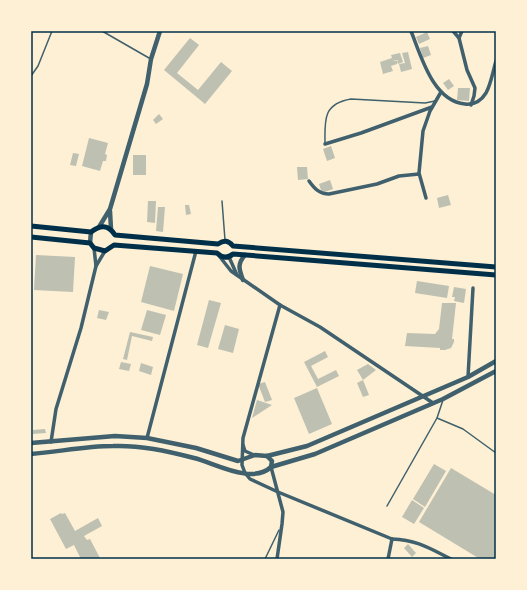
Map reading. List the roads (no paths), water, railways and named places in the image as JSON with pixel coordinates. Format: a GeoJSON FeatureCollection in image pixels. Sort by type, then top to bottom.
{"type":"FeatureCollection","features":[{"type":"Feature","properties":{"kind":"main road"},"geometry":{"type":"LineString","coordinates":[[31,226],[91,232],[99,227],[111,229],[115,235],[218,244],[225,240],[233,246],[496,267]]}},
{"type":"Feature","properties":{"kind":"main road"},"geometry":{"type":"LineString","coordinates":[[31,237],[92,245],[105,251],[114,245],[196,251],[218,255],[245,255],[496,275]]}},
{"type":"Feature","properties":{"kind":"street"},"geometry":{"type":"LineString","coordinates":[[99,227],[110,209],[147,84],[151,59],[160,31]]}},
{"type":"Feature","properties":{"kind":"street"},"geometry":{"type":"LineString","coordinates":[[411,31],[427,69],[441,92],[454,102],[471,105],[477,103],[483,98],[496,61]]}},
{"type":"Feature","properties":{"kind":"street"},"geometry":{"type":"LineString","coordinates":[[453,31],[459,38],[467,70],[475,88],[471,105]]}},
{"type":"Feature","properties":{"kind":"street"},"geometry":{"type":"LineString","coordinates":[[459,38],[462,31]]}},
{"type":"Feature","properties":{"kind":"street"},"geometry":{"type":"LineString","coordinates":[[426,198],[420,174],[423,130],[432,107],[441,92]]}},
{"type":"Feature","properties":{"kind":"street"},"geometry":{"type":"LineString","coordinates":[[325,144],[361,133],[432,107]]}},
{"type":"Feature","properties":{"kind":"street"},"geometry":{"type":"LineString","coordinates":[[309,181],[321,193],[328,194],[377,184],[399,176],[420,174]]}},
{"type":"Feature","properties":{"kind":"street"},"geometry":{"type":"LineString","coordinates":[[110,209],[111,229]]}},
{"type":"Feature","properties":{"kind":"street"},"geometry":{"type":"LineString","coordinates":[[91,232],[96,266]]}},
{"type":"Feature","properties":{"kind":"street"},"geometry":{"type":"LineString","coordinates":[[114,245],[115,235]]}},
{"type":"Feature","properties":{"kind":"street"},"geometry":{"type":"LineString","coordinates":[[218,244],[216,248],[218,255],[237,276],[280,305],[320,327],[433,403]]}},
{"type":"Feature","properties":{"kind":"street"},"geometry":{"type":"LineString","coordinates":[[233,246],[231,255],[237,276]]}},
{"type":"Feature","properties":{"kind":"street"},"geometry":{"type":"LineString","coordinates":[[51,442],[56,409],[81,328],[96,266],[105,251]]}},
{"type":"Feature","properties":{"kind":"street"},"geometry":{"type":"LineString","coordinates":[[146,438],[196,251]]}},
{"type":"Feature","properties":{"kind":"street"},"geometry":{"type":"LineString","coordinates":[[243,280],[239,266],[240,261],[245,255]]}},
{"type":"Feature","properties":{"kind":"street"},"geometry":{"type":"LineString","coordinates":[[468,377],[473,288]]}},
{"type":"Feature","properties":{"kind":"street"},"geometry":{"type":"LineString","coordinates":[[280,305],[257,384],[242,444],[242,460],[245,473],[250,479],[278,492],[392,539],[411,540],[451,559]]}},
{"type":"Feature","properties":{"kind":"street"},"geometry":{"type":"LineString","coordinates":[[242,444],[245,451],[255,455],[268,456],[308,446],[468,377],[496,361]]}},
{"type":"Feature","properties":{"kind":"street"},"geometry":{"type":"LineString","coordinates":[[31,454],[102,446],[150,448],[205,460],[238,473],[255,474],[271,467],[315,454],[443,399],[496,371]]}},
{"type":"Feature","properties":{"kind":"street"},"geometry":{"type":"LineString","coordinates":[[31,443],[115,436],[146,438],[196,448],[233,460],[242,460],[255,455]]}},
{"type":"Feature","properties":{"kind":"street"},"geometry":{"type":"LineString","coordinates":[[268,456],[272,461],[271,467],[283,512],[277,559]]}},
{"type":"Feature","properties":{"kind":"street"},"geometry":{"type":"LineString","coordinates":[[388,559],[392,539]]}},
{"type":"Feature","properties":{"kind":"lane"},"geometry":{"type":"LineString","coordinates":[[31,76],[38,66],[52,31]]}},
{"type":"Feature","properties":{"kind":"lane"},"geometry":{"type":"LineString","coordinates":[[102,31],[151,59]]}},
{"type":"Feature","properties":{"kind":"lane"},"geometry":{"type":"LineString","coordinates":[[325,144],[324,120],[328,112],[335,104],[341,101],[351,99],[425,103],[436,101]]}},
{"type":"Feature","properties":{"kind":"lane"},"geometry":{"type":"LineString","coordinates":[[222,201],[225,240]]}},
{"type":"Feature","properties":{"kind":"lane"},"geometry":{"type":"LineString","coordinates":[[387,506],[437,418],[443,399]]}},
{"type":"Feature","properties":{"kind":"lane"},"geometry":{"type":"LineString","coordinates":[[437,418],[463,429],[496,452]]}},
{"type":"Feature","properties":{"kind":"lane"},"geometry":{"type":"LineString","coordinates":[[266,559],[282,524]]}}]}
